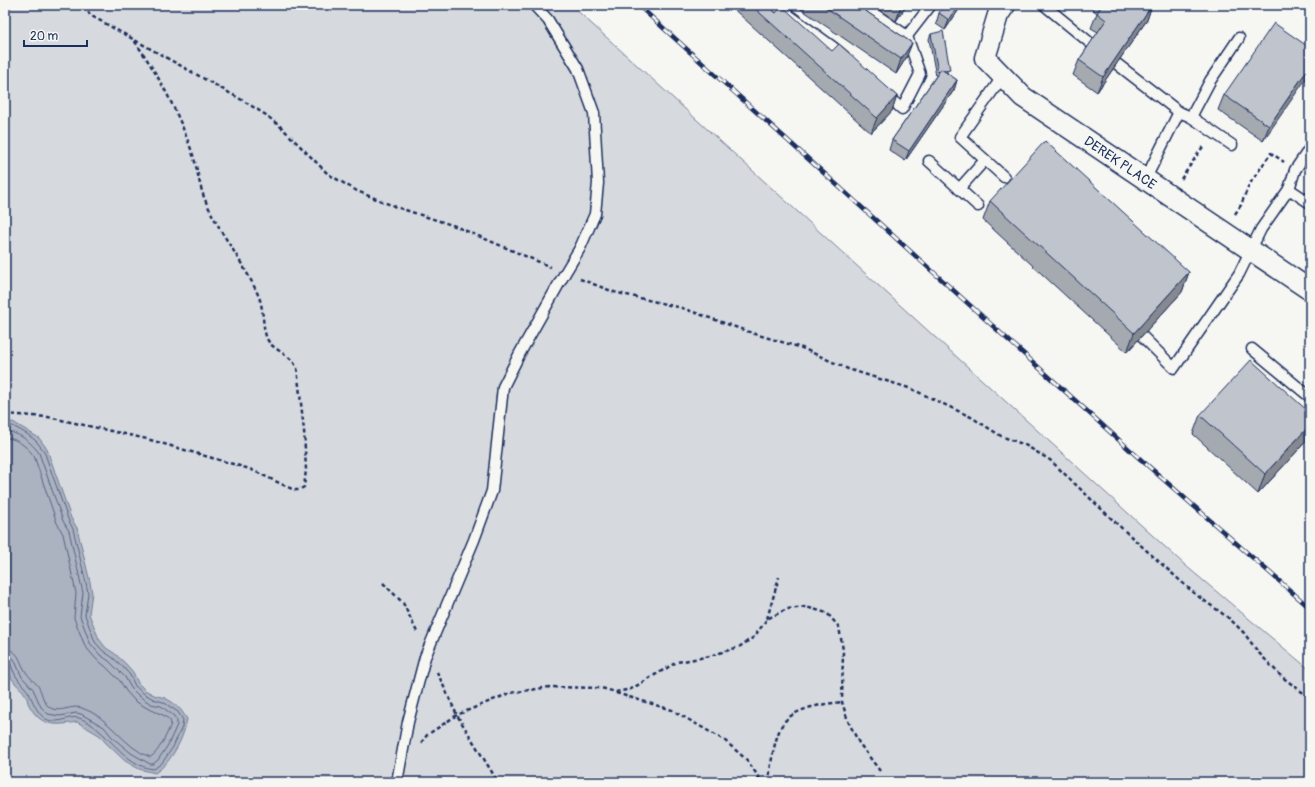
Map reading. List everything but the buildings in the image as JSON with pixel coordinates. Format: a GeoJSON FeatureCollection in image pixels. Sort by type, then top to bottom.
{"type":"FeatureCollection","features":[{"type":"Feature","properties":{"kind":"street","name":"DEREK PLACE"},"geometry":{"type":"LineString","coordinates":[[1005,5],[998,15],[985,58],[1024,96],[1310,290]]}},
{"type":"Feature","properties":{"kind":"lane"},"geometry":{"type":"LineString","coordinates":[[398,777],[408,722],[427,650],[474,540],[492,492],[503,387],[520,353],[580,248],[595,214],[598,183],[594,113],[578,69],[548,20],[534,5]]}},
{"type":"Feature","properties":{"kind":"lane"},"geometry":{"type":"LineString","coordinates":[[775,5],[833,46],[850,62]]}},
{"type":"Feature","properties":{"kind":"lane"},"geometry":{"type":"LineString","coordinates":[[861,5],[907,36],[920,74],[902,109],[879,88]]}},
{"type":"Feature","properties":{"kind":"lane"},"geometry":{"type":"LineString","coordinates":[[907,36],[930,5]]}},
{"type":"Feature","properties":{"kind":"lane"},"geometry":{"type":"LineString","coordinates":[[1044,5],[1094,46]]}},
{"type":"Feature","properties":{"kind":"lane"},"geometry":{"type":"LineString","coordinates":[[1191,117],[1210,81],[1240,38]]}},
{"type":"Feature","properties":{"kind":"lane"},"geometry":{"type":"LineString","coordinates":[[1117,64],[1179,112],[1191,117],[1232,145]]}},
{"type":"Feature","properties":{"kind":"lane"},"geometry":{"type":"LineString","coordinates":[[1003,76],[960,137],[1004,176]]}},
{"type":"Feature","properties":{"kind":"lane"},"geometry":{"type":"LineString","coordinates":[[1146,178],[1179,112]]}},
{"type":"Feature","properties":{"kind":"lane"},"geometry":{"type":"LineString","coordinates":[[1142,336],[1174,368],[1239,274],[1261,229],[1289,189],[1295,170],[1310,148]]}},
{"type":"Feature","properties":{"kind":"lane"},"geometry":{"type":"LineString","coordinates":[[959,188],[985,160]]}},
{"type":"Feature","properties":{"kind":"lane"},"geometry":{"type":"LineString","coordinates":[[929,161],[978,206]]}},
{"type":"Feature","properties":{"kind":"lane"},"geometry":{"type":"LineString","coordinates":[[1289,189],[1310,203]]}},
{"type":"Feature","properties":{"kind":"lane"},"geometry":{"type":"LineString","coordinates":[[1252,349],[1310,397]]}},
{"type":"Feature","properties":{"kind":"path"},"geometry":{"type":"LineString","coordinates":[[84,5],[90,15],[266,115],[281,127],[328,174],[357,191],[396,207],[455,226],[565,273],[614,292],[682,308],[734,327],[802,348],[848,368],[912,389],[971,417],[1001,436],[1025,445],[1050,460],[1116,523],[1195,594],[1230,619],[1281,676],[1310,698]]}},
{"type":"Feature","properties":{"kind":"path"},"geometry":{"type":"LineString","coordinates":[[5,414],[48,417],[147,439],[250,469],[294,490],[299,490],[304,487],[306,470],[304,430],[297,368],[288,355],[273,346],[267,337],[259,299],[248,276],[222,234],[206,202],[194,160],[173,105],[150,63],[132,38]]}},
{"type":"Feature","properties":{"kind":"path"},"geometry":{"type":"LineString","coordinates":[[1170,195],[1213,132]]}},
{"type":"Feature","properties":{"kind":"path"},"geometry":{"type":"LineString","coordinates":[[1223,231],[1241,206],[1249,185],[1271,153],[1295,170]]}},
{"type":"Feature","properties":{"kind":"path"},"geometry":{"type":"LineString","coordinates":[[616,692],[631,689],[677,662],[706,657],[739,647],[754,637],[767,619],[779,577]]}},
{"type":"Feature","properties":{"kind":"path"},"geometry":{"type":"LineString","coordinates":[[383,583],[403,603],[458,715],[498,782]]}},
{"type":"Feature","properties":{"kind":"path"},"geometry":{"type":"LineString","coordinates":[[767,619],[787,609],[806,607],[827,613],[839,627],[843,650],[842,702],[848,721],[859,743],[880,771]]}},
{"type":"Feature","properties":{"kind":"path"},"geometry":{"type":"LineString","coordinates":[[398,777],[427,736],[458,715],[510,693],[550,687],[601,688],[672,710],[724,740],[747,760],[762,782]]}},
{"type":"Feature","properties":{"kind":"path"},"geometry":{"type":"LineString","coordinates":[[769,782],[778,733],[786,720],[804,709],[842,702]]}},
{"type":"Feature","properties":{"kind":"shaded area"},"geometry":{"type":"Polygon","coordinates":[[[5,5],[571,5],[1186,566],[1310,670],[1310,782],[5,782],[5,5]]]}},
{"type":"Feature","properties":{"kind":"water"},"geometry":{"type":"Polygon","coordinates":[[[13,422],[39,438],[47,449],[71,518],[77,528],[92,593],[89,614],[99,639],[106,648],[125,663],[133,672],[138,683],[145,690],[172,702],[181,710],[187,719],[183,734],[176,749],[161,769],[155,773],[139,769],[125,761],[99,735],[77,722],[55,724],[48,723],[37,717],[28,703],[26,696],[13,680],[7,667],[5,657],[5,424],[13,422]]]}},
{"type":"Feature","properties":{"kind":"waterway"},"geometry":{"type":"LineString","coordinates":[[5,395],[7,406]]}},
{"type":"Feature","properties":{"kind":"railway"},"geometry":{"type":"LineString","coordinates":[[638,5],[1130,450],[1310,608]]}}]}
